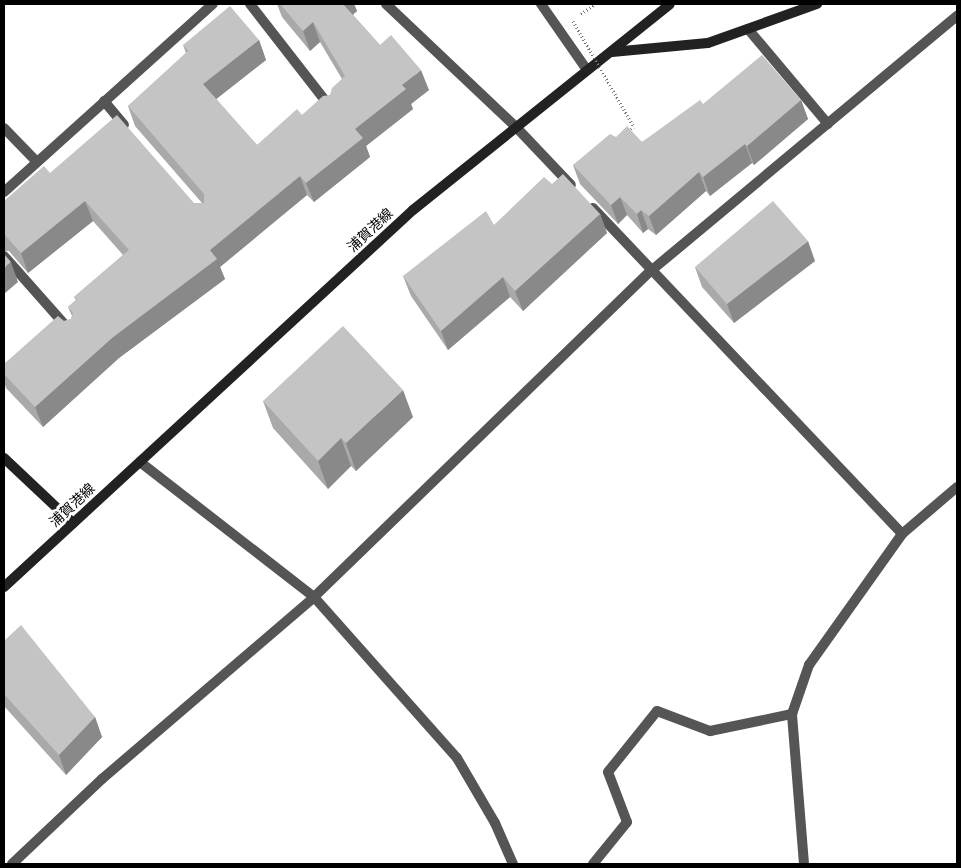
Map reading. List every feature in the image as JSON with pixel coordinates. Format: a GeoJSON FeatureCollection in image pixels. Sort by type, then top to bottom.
{"type":"FeatureCollection","features":[{"type":"Feature","properties":{"kind":"main road","name":"浦賀港線"},"geometry":{"type":"LineString","coordinates":[[4,587],[413,210],[515,126],[612,52],[670,4]]}},
{"type":"Feature","properties":{"kind":"main road"},"geometry":{"type":"LineString","coordinates":[[612,52],[708,43],[817,4]]}},
{"type":"Feature","properties":{"kind":"main road"},"geometry":{"type":"LineString","coordinates":[[4,458],[73,523]]}},
{"type":"Feature","properties":{"kind":"street"},"geometry":{"type":"LineString","coordinates":[[4,192],[213,4]]}},
{"type":"Feature","properties":{"kind":"street"},"geometry":{"type":"LineString","coordinates":[[250,4],[333,110]]}},
{"type":"Feature","properties":{"kind":"street"},"geometry":{"type":"LineString","coordinates":[[386,4],[515,126],[902,534]]}},
{"type":"Feature","properties":{"kind":"street"},"geometry":{"type":"LineString","coordinates":[[541,4],[587,70]]}},
{"type":"Feature","properties":{"kind":"street"},"geometry":{"type":"LineString","coordinates":[[12,864],[102,779],[314,597],[652,270],[957,16]]}},
{"type":"Feature","properties":{"kind":"street"},"geometry":{"type":"LineString","coordinates":[[748,29],[828,124]]}},
{"type":"Feature","properties":{"kind":"street"},"geometry":{"type":"LineString","coordinates":[[104,101],[129,130]]}},
{"type":"Feature","properties":{"kind":"street"},"geometry":{"type":"LineString","coordinates":[[4,128],[37,162]]}},
{"type":"Feature","properties":{"kind":"street"},"geometry":{"type":"LineString","coordinates":[[4,256],[73,334]]}},
{"type":"Feature","properties":{"kind":"street"},"geometry":{"type":"LineString","coordinates":[[140,462],[314,597],[457,758],[495,822],[513,864]]}},
{"type":"Feature","properties":{"kind":"street"},"geometry":{"type":"LineString","coordinates":[[804,864],[792,714],[809,665],[902,534],[957,487]]}},
{"type":"Feature","properties":{"kind":"street"},"geometry":{"type":"LineString","coordinates":[[593,864],[627,822],[608,772],[657,711],[710,731],[792,714]]}},
{"type":"Feature","properties":{"kind":"path"},"geometry":{"type":"LineString","coordinates":[[595,4],[573,21],[634,127],[626,132]]}},
{"type":"Feature","properties":{"kind":"building"},"geometry":{"type":"Polygon","coordinates":[[[280,4],[343,4],[380,45],[391,35],[421,70],[402,85],[406,89],[355,129],[363,138],[306,183],[300,176],[210,250],[217,259],[112,338],[35,407],[4,374],[4,364],[58,316],[64,321],[71,319],[73,313],[68,307],[77,299],[74,297],[129,250],[85,201],[21,253],[4,234],[4,201],[44,166],[50,173],[117,115],[194,203],[204,203],[204,194],[128,106],[188,51],[183,45],[230,6],[259,40],[203,84],[257,145],[297,109],[302,115],[323,96],[330,95],[332,88],[345,76],[313,22],[303,31],[280,4]]]}},
{"type":"Feature","properties":{"kind":"building"},"geometry":{"type":"Polygon","coordinates":[[[762,55],[801,100],[747,146],[745,144],[703,177],[699,172],[649,216],[641,210],[637,214],[620,197],[611,205],[573,165],[610,134],[616,137],[627,126],[642,142],[700,100],[703,104],[762,55]]]}},
{"type":"Feature","properties":{"kind":"building"},"geometry":{"type":"Polygon","coordinates":[[[563,174],[600,214],[515,291],[503,277],[441,331],[403,276],[486,211],[494,225],[544,177],[552,184],[563,174]]]}},
{"type":"Feature","properties":{"kind":"building"},"geometry":{"type":"Polygon","coordinates":[[[773,201],[808,241],[727,304],[695,267],[773,201]]]}},
{"type":"Feature","properties":{"kind":"building"},"geometry":{"type":"Polygon","coordinates":[[[4,254],[11,262],[4,268],[4,254]]]}},
{"type":"Feature","properties":{"kind":"building"},"geometry":{"type":"Polygon","coordinates":[[[343,326],[403,390],[346,443],[341,438],[318,461],[263,401],[343,326]]]}},
{"type":"Feature","properties":{"kind":"building"},"geometry":{"type":"Polygon","coordinates":[[[21,625],[95,717],[59,755],[4,694],[4,641],[21,625]]]}}]}
